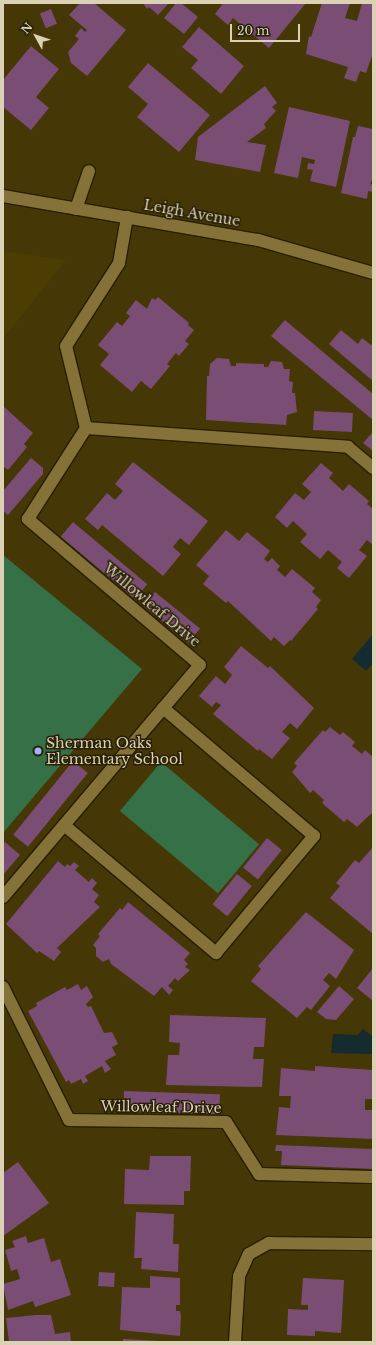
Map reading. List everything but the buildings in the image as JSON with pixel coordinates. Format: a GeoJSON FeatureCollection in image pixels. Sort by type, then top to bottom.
{"type":"FeatureCollection","features":[{"type":"Feature","properties":{"kind":"street"},"geometry":{"type":"LineString","coordinates":[[76,210],[89,171]]}},
{"type":"Feature","properties":{"kind":"street","name":"Leigh Avenue"},"geometry":{"type":"LineString","coordinates":[[3,196],[76,210],[127,216],[258,240],[373,273]]}},
{"type":"Feature","properties":{"kind":"street"},"geometry":{"type":"LineString","coordinates":[[127,216],[119,263],[66,346],[86,428],[348,447],[373,468]]}},
{"type":"Feature","properties":{"kind":"street","name":"Willowleaf Drive"},"geometry":{"type":"LineString","coordinates":[[3,897],[200,665],[28,519],[86,428]]}},
{"type":"Feature","properties":{"kind":"street"},"geometry":{"type":"LineString","coordinates":[[64,825],[216,953],[314,836],[163,708]]}},
{"type":"Feature","properties":{"kind":"street","name":"Willowleaf Drive"},"geometry":{"type":"LineString","coordinates":[[3,987],[69,1120],[226,1122],[260,1174],[373,1177]]}},
{"type":"Feature","properties":{"kind":"street"},"geometry":{"type":"LineString","coordinates":[[235,1342],[239,1276],[249,1254],[269,1243],[373,1244]]}},
{"type":"Feature","properties":{"kind":"shaded area"},"geometry":{"type":"Polygon","coordinates":[[[3,251],[66,260],[3,339],[3,251]]]}},
{"type":"Feature","properties":{"kind":"green space","name":"Sherman Oaks Elementary School"},"geometry":{"type":"Polygon","coordinates":[[[3,555],[142,669],[3,833],[3,555]]]}},
{"type":"Feature","properties":{"kind":"green space"},"geometry":{"type":"Polygon","coordinates":[[[161,762],[259,844],[218,893],[120,811],[161,762]]]}},
{"type":"Feature","properties":{"kind":"water"},"geometry":{"type":"Polygon","coordinates":[[[373,634],[373,663],[366,671],[352,659],[373,634]]]}},
{"type":"Feature","properties":{"kind":"water"},"geometry":{"type":"Polygon","coordinates":[[[363,1029],[372,1036],[372,1054],[331,1053],[333,1034],[358,1035],[363,1029]]]}},
{"type":"Feature","properties":{"kind":"place","name":"Sherman Oaks Elementary School"},"geometry":{"type":"Point","coordinates":[38,751]}}]}
